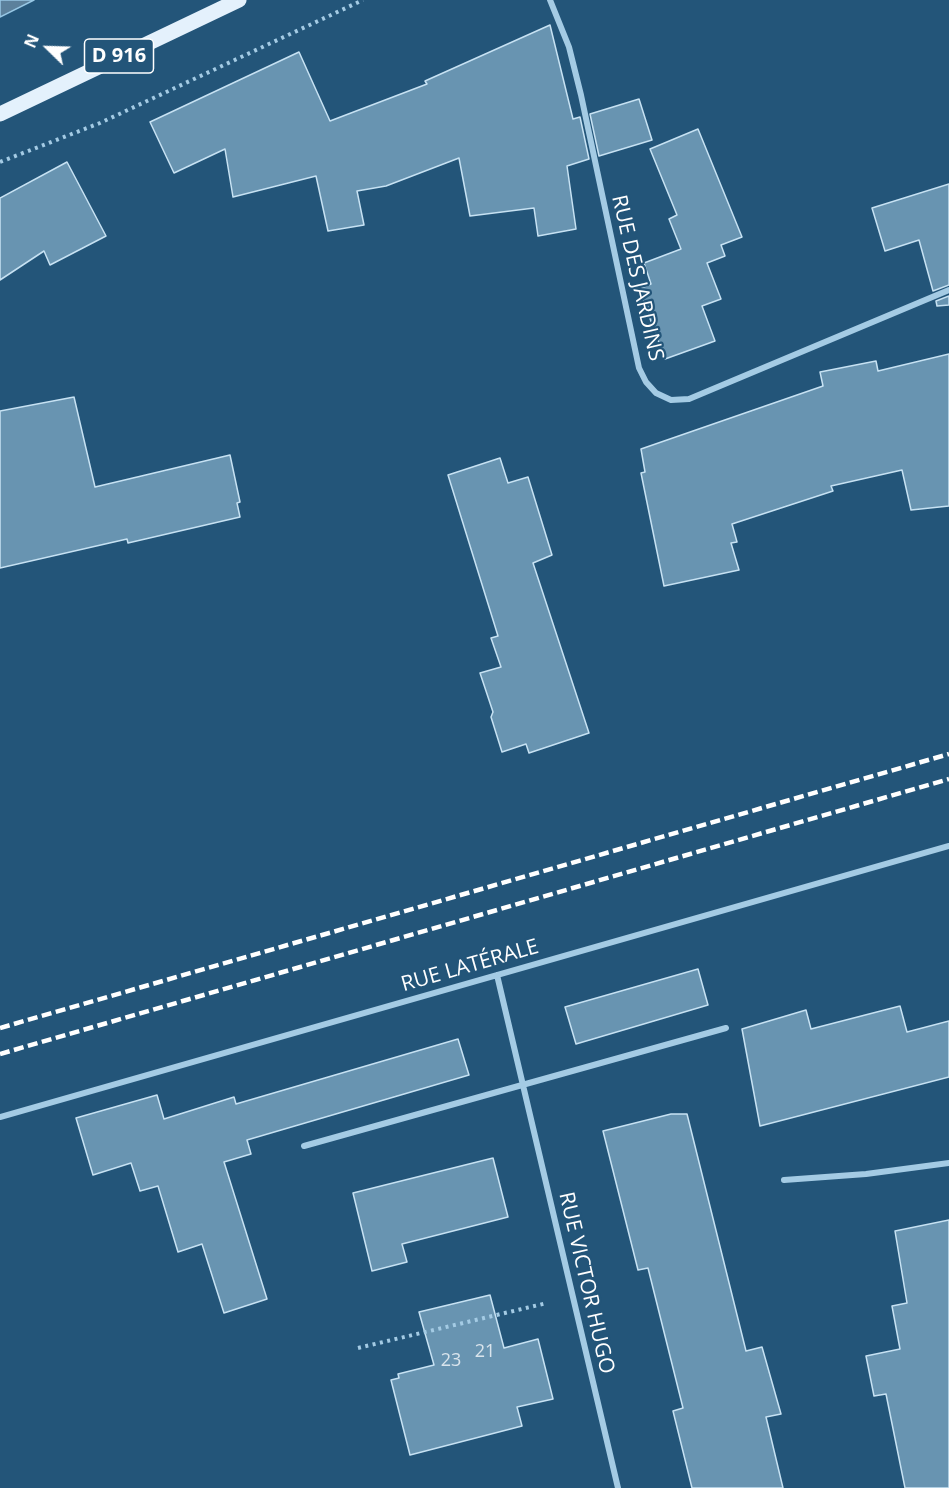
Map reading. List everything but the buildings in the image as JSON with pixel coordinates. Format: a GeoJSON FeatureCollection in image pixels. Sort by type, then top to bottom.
{"type":"FeatureCollection","features":[{"type":"Feature","properties":{"kind":"main road","name":"D 916"},"geometry":{"type":"LineString","coordinates":[[0,114],[239,0]]}},
{"type":"Feature","properties":{"kind":"street","name":"RUE DES JARDINS"},"geometry":{"type":"LineString","coordinates":[[550,0],[569,47],[639,368],[650,387],[671,400],[689,399],[949,290]]}},
{"type":"Feature","properties":{"kind":"street","name":"RUE LATÉRALE"},"geometry":{"type":"LineString","coordinates":[[0,1117],[949,846]]}},
{"type":"Feature","properties":{"kind":"street","name":"RUE VICTOR HUGO"},"geometry":{"type":"LineString","coordinates":[[497,975],[618,1488]]}},
{"type":"Feature","properties":{"kind":"street"},"geometry":{"type":"LineString","coordinates":[[304,1146],[726,1028]]}},
{"type":"Feature","properties":{"kind":"street"},"geometry":{"type":"LineString","coordinates":[[784,1180],[874,1173],[949,1163]]}},
{"type":"Feature","properties":{"kind":"path"},"geometry":{"type":"LineString","coordinates":[[0,162],[100,123],[363,0]]}},
{"type":"Feature","properties":{"kind":"path"},"geometry":{"type":"LineString","coordinates":[[358,1348],[572,1297]]}},
{"type":"Feature","properties":{"kind":"water"},"geometry":{"type":"Polygon","coordinates":[[[0,0],[34,0],[0,17],[0,0]]]}},
{"type":"Feature","properties":{"kind":"railway"},"geometry":{"type":"LineString","coordinates":[[0,1028],[949,754]]}},
{"type":"Feature","properties":{"kind":"railway"},"geometry":{"type":"LineString","coordinates":[[0,1054],[949,779]]}}]}
